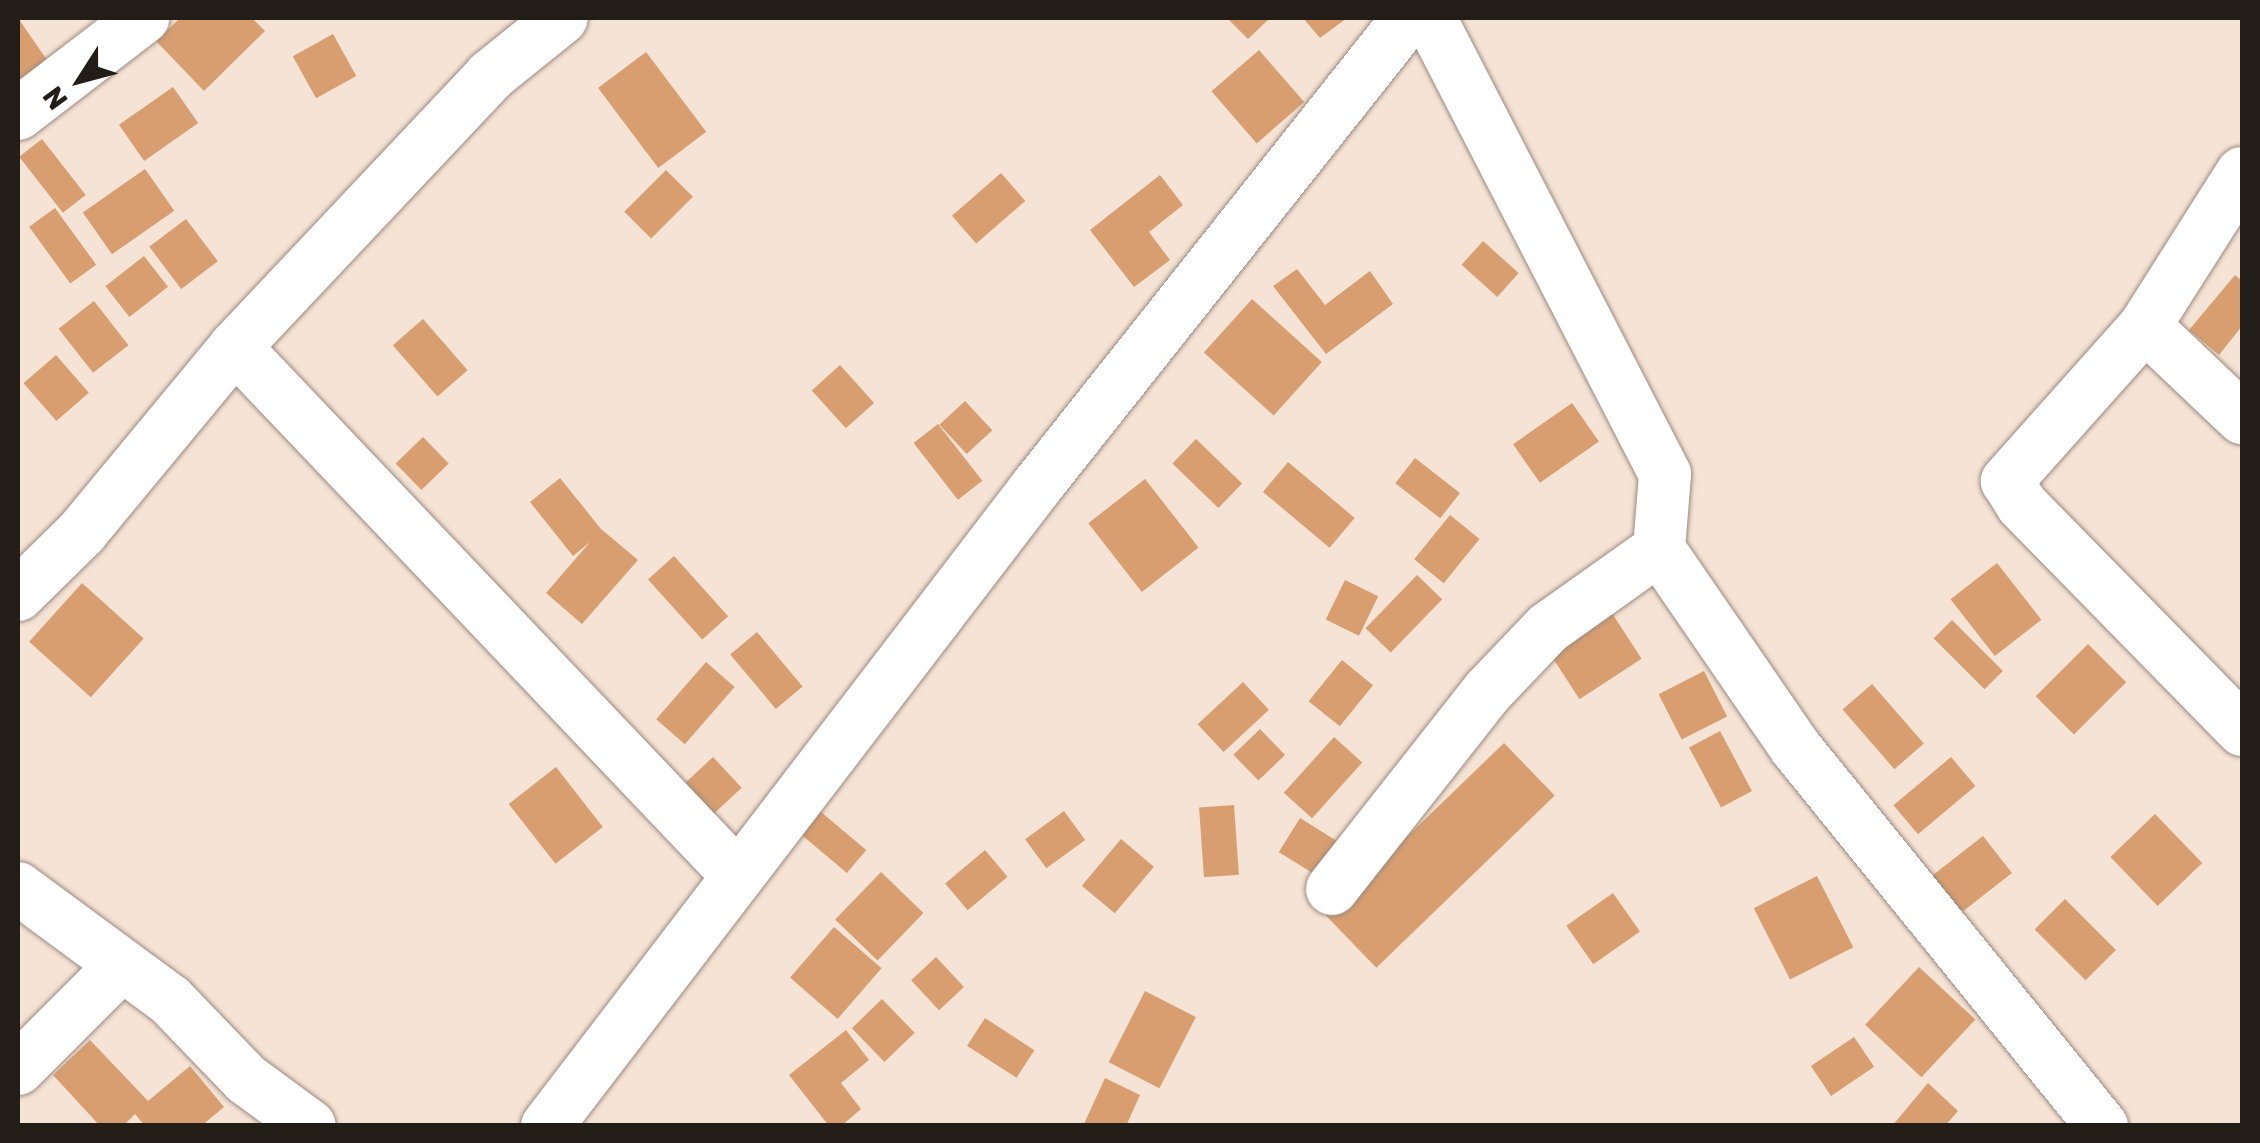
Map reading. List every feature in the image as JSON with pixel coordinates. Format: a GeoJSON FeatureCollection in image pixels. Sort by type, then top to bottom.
{"type":"FeatureCollection","features":[{"type":"Feature","properties":{"kind":"street"},"geometry":{"type":"LineString","coordinates":[[18,114],[142,18]]}},
{"type":"Feature","properties":{"kind":"street"},"geometry":{"type":"LineString","coordinates":[[18,595],[82,532],[235,348],[490,76],[562,18]]}},
{"type":"Feature","properties":{"kind":"street"},"geometry":{"type":"LineString","coordinates":[[547,1126],[736,874],[1408,18]]}},
{"type":"Feature","properties":{"kind":"street"},"geometry":{"type":"LineString","coordinates":[[1430,18],[1665,474],[1659,549],[1795,747],[2102,1126]]}},
{"type":"Feature","properties":{"kind":"street"},"geometry":{"type":"LineString","coordinates":[[2242,173],[2145,326],[2007,481],[2022,504],[2242,730]]}},
{"type":"Feature","properties":{"kind":"street"},"geometry":{"type":"LineString","coordinates":[[2145,326],[2242,418]]}},
{"type":"Feature","properties":{"kind":"street"},"geometry":{"type":"LineString","coordinates":[[235,348],[736,874]]}},
{"type":"Feature","properties":{"kind":"street"},"geometry":{"type":"LineString","coordinates":[[1332,889],[1486,692],[1548,628],[1659,549]]}},
{"type":"Feature","properties":{"kind":"street"},"geometry":{"type":"LineString","coordinates":[[18,888],[119,968],[170,1000],[246,1079],[310,1126]]}},
{"type":"Feature","properties":{"kind":"street"},"geometry":{"type":"LineString","coordinates":[[18,1068],[119,968]]}},
{"type":"Feature","properties":{"kind":"building"},"geometry":{"type":"Polygon","coordinates":[[[18,18],[47,60],[18,80],[18,18]]]}},
{"type":"Feature","properties":{"kind":"building"},"geometry":{"type":"Polygon","coordinates":[[[180,18],[252,18],[265,31],[204,91],[156,41],[180,18]]]}},
{"type":"Feature","properties":{"kind":"building"},"geometry":{"type":"Polygon","coordinates":[[[1227,18],[1270,18],[1248,39],[1227,18]]]}},
{"type":"Feature","properties":{"kind":"building"},"geometry":{"type":"Polygon","coordinates":[[[1303,18],[1347,18],[1320,38],[1303,18]]]}},
{"type":"Feature","properties":{"kind":"building"},"geometry":{"type":"Polygon","coordinates":[[[333,34],[356,76],[316,98],[293,56],[333,34]]]}},
{"type":"Feature","properties":{"kind":"building"},"geometry":{"type":"Polygon","coordinates":[[[1259,50],[1304,102],[1257,143],[1211,91],[1259,50]]]}},
{"type":"Feature","properties":{"kind":"building"},"geometry":{"type":"Polygon","coordinates":[[[646,52],[706,132],[658,168],[598,88],[646,52]]]}},
{"type":"Feature","properties":{"kind":"building"},"geometry":{"type":"Polygon","coordinates":[[[173,87],[198,123],[144,161],[119,125],[173,87]]]}},
{"type":"Feature","properties":{"kind":"building"},"geometry":{"type":"Polygon","coordinates":[[[42,139],[86,195],[63,213],[19,157],[42,139]]]}},
{"type":"Feature","properties":{"kind":"building"},"geometry":{"type":"Polygon","coordinates":[[[145,169],[174,211],[112,254],[83,213],[145,169]]]}},
{"type":"Feature","properties":{"kind":"building"},"geometry":{"type":"Polygon","coordinates":[[[666,170],[693,197],[651,239],[624,212],[666,170]]]}},
{"type":"Feature","properties":{"kind":"building"},"geometry":{"type":"Polygon","coordinates":[[[1001,173],[1025,201],[976,244],[952,216],[1001,173]]]}},
{"type":"Feature","properties":{"kind":"building"},"geometry":{"type":"Polygon","coordinates":[[[1160,175],[1183,205],[1149,232],[1170,260],[1134,287],[1090,230],[1160,175]]]}},
{"type":"Feature","properties":{"kind":"building"},"geometry":{"type":"Polygon","coordinates":[[[55,208],[96,265],[70,283],[29,227],[55,208]]]}},
{"type":"Feature","properties":{"kind":"building"},"geometry":{"type":"Polygon","coordinates":[[[186,219],[218,261],[181,289],[149,247],[186,219]]]}},
{"type":"Feature","properties":{"kind":"building"},"geometry":{"type":"Polygon","coordinates":[[[1483,241],[1519,273],[1497,297],[1462,265],[1483,241]]]}},
{"type":"Feature","properties":{"kind":"building"},"geometry":{"type":"Polygon","coordinates":[[[144,256],[168,287],[129,317],[105,286],[144,256]]]}},
{"type":"Feature","properties":{"kind":"building"},"geometry":{"type":"Polygon","coordinates":[[[1297,269],[1325,305],[1370,271],[1393,304],[1326,354],[1273,286],[1297,269]]]}},
{"type":"Feature","properties":{"kind":"building"},"geometry":{"type":"Polygon","coordinates":[[[2235,275],[2242,281],[2242,326],[2219,355],[2189,330],[2235,275]]]}},
{"type":"Feature","properties":{"kind":"building"},"geometry":{"type":"Polygon","coordinates":[[[1252,299],[1322,362],[1274,415],[1204,353],[1252,299]]]}},
{"type":"Feature","properties":{"kind":"building"},"geometry":{"type":"Polygon","coordinates":[[[94,301],[128,345],[93,373],[59,329],[94,301]]]}},
{"type":"Feature","properties":{"kind":"building"},"geometry":{"type":"Polygon","coordinates":[[[423,319],[468,370],[437,397],[393,345],[423,319]]]}},
{"type":"Feature","properties":{"kind":"building"},"geometry":{"type":"Polygon","coordinates":[[[56,355],[89,393],[56,421],[24,383],[56,355]]]}},
{"type":"Feature","properties":{"kind":"building"},"geometry":{"type":"Polygon","coordinates":[[[840,365],[874,403],[846,428],[812,390],[840,365]]]}},
{"type":"Feature","properties":{"kind":"building"},"geometry":{"type":"Polygon","coordinates":[[[965,401],[992,430],[967,454],[939,425],[965,401]]]}},
{"type":"Feature","properties":{"kind":"building"},"geometry":{"type":"Polygon","coordinates":[[[1572,403],[1599,442],[1540,483],[1513,444],[1572,403]]]}},
{"type":"Feature","properties":{"kind":"building"},"geometry":{"type":"Polygon","coordinates":[[[938,424],[982,481],[958,500],[914,443],[938,424]]]}},
{"type":"Feature","properties":{"kind":"building"},"geometry":{"type":"Polygon","coordinates":[[[423,437],[449,464],[421,490],[396,463],[423,437]]]}},
{"type":"Feature","properties":{"kind":"building"},"geometry":{"type":"Polygon","coordinates":[[[1196,439],[1242,483],[1218,508],[1172,463],[1196,439]]]}},
{"type":"Feature","properties":{"kind":"building"},"geometry":{"type":"Polygon","coordinates":[[[1415,458],[1460,493],[1440,518],[1395,483],[1415,458]]]}},
{"type":"Feature","properties":{"kind":"building"},"geometry":{"type":"Polygon","coordinates":[[[1288,462],[1355,518],[1330,548],[1263,492],[1288,462]]]}},
{"type":"Feature","properties":{"kind":"building"},"geometry":{"type":"Polygon","coordinates":[[[560,478],[601,529],[638,560],[582,624],[546,593],[590,542],[573,556],[530,502],[560,478]]]}},
{"type":"Feature","properties":{"kind":"building"},"geometry":{"type":"Polygon","coordinates":[[[1145,479],[1199,548],[1142,592],[1088,523],[1145,479]]]}},
{"type":"Feature","properties":{"kind":"building"},"geometry":{"type":"Polygon","coordinates":[[[1450,515],[1480,539],[1444,583],[1414,559],[1450,515]]]}},
{"type":"Feature","properties":{"kind":"building"},"geometry":{"type":"Polygon","coordinates":[[[674,556],[728,616],[702,640],[648,579],[674,556]]]}},
{"type":"Feature","properties":{"kind":"building"},"geometry":{"type":"Polygon","coordinates":[[[1997,563],[2041,620],[1995,656],[1951,599],[1997,563]]]}},
{"type":"Feature","properties":{"kind":"building"},"geometry":{"type":"Polygon","coordinates":[[[1417,575],[1442,599],[1391,653],[1366,628],[1417,575]]]}},
{"type":"Feature","properties":{"kind":"building"},"geometry":{"type":"Polygon","coordinates":[[[1345,580],[1378,596],[1359,636],[1326,620],[1345,580]]]}},
{"type":"Feature","properties":{"kind":"building"},"geometry":{"type":"Polygon","coordinates":[[[82,583],[144,639],[91,697],[29,642],[82,583]]]}},
{"type":"Feature","properties":{"kind":"building"},"geometry":{"type":"Polygon","coordinates":[[[1604,601],[1642,659],[1580,699],[1542,641],[1604,601]]]}},
{"type":"Feature","properties":{"kind":"building"},"geometry":{"type":"Polygon","coordinates":[[[1952,620],[2003,671],[1985,689],[1934,638],[1952,620]]]}},
{"type":"Feature","properties":{"kind":"building"},"geometry":{"type":"Polygon","coordinates":[[[757,632],[803,686],[776,709],[730,654],[757,632]]]}},
{"type":"Feature","properties":{"kind":"building"},"geometry":{"type":"Polygon","coordinates":[[[2088,644],[2126,682],[2074,735],[2036,696],[2088,644]]]}},
{"type":"Feature","properties":{"kind":"building"},"geometry":{"type":"Polygon","coordinates":[[[1342,660],[1373,685],[1340,726],[1309,701],[1342,660]]]}},
{"type":"Feature","properties":{"kind":"building"},"geometry":{"type":"Polygon","coordinates":[[[706,662],[735,687],[685,744],[656,719],[706,662]]]}},
{"type":"Feature","properties":{"kind":"building"},"geometry":{"type":"Polygon","coordinates":[[[1704,671],[1727,716],[1682,740],[1659,694],[1704,671]]]}},
{"type":"Feature","properties":{"kind":"building"},"geometry":{"type":"Polygon","coordinates":[[[1243,682],[1269,710],[1224,752],[1198,724],[1243,682]]]}},
{"type":"Feature","properties":{"kind":"building"},"geometry":{"type":"Polygon","coordinates":[[[1872,684],[1924,744],[1894,769],[1843,710],[1872,684]]]}},
{"type":"Feature","properties":{"kind":"building"},"geometry":{"type":"Polygon","coordinates":[[[1260,729],[1285,755],[1258,781],[1233,755],[1260,729]]]}},
{"type":"Feature","properties":{"kind":"building"},"geometry":{"type":"Polygon","coordinates":[[[1720,731],[1752,791],[1721,807],[1689,747],[1720,731]]]}},
{"type":"Feature","properties":{"kind":"building"},"geometry":{"type":"Polygon","coordinates":[[[1334,737],[1362,762],[1312,818],[1284,793],[1334,737]]]}},
{"type":"Feature","properties":{"kind":"building"},"geometry":{"type":"Polygon","coordinates":[[[1504,743],[1555,796],[1376,968],[1326,915],[1504,743]]]}},
{"type":"Feature","properties":{"kind":"building"},"geometry":{"type":"Polygon","coordinates":[[[713,757],[742,788],[712,816],[683,785],[713,757]]]}},
{"type":"Feature","properties":{"kind":"building"},"geometry":{"type":"Polygon","coordinates":[[[1951,757],[1975,786],[1918,834],[1894,805],[1951,757]]]}},
{"type":"Feature","properties":{"kind":"building"},"geometry":{"type":"Polygon","coordinates":[[[556,767],[603,827],[556,864],[509,804],[556,767]]]}},
{"type":"Feature","properties":{"kind":"building"},"geometry":{"type":"Polygon","coordinates":[[[1234,805],[1239,875],[1204,877],[1199,807],[1234,805]]]}},
{"type":"Feature","properties":{"kind":"building"},"geometry":{"type":"Polygon","coordinates":[[[1064,811],[1085,840],[1046,868],[1025,839],[1064,811]]]}},
{"type":"Feature","properties":{"kind":"building"},"geometry":{"type":"Polygon","coordinates":[[[821,812],[866,850],[847,873],[802,835],[821,812]]]}},
{"type":"Feature","properties":{"kind":"building"},"geometry":{"type":"Polygon","coordinates":[[[2155,814],[2202,863],[2158,906],[2110,857],[2155,814]]]}},
{"type":"Feature","properties":{"kind":"building"},"geometry":{"type":"Polygon","coordinates":[[[1300,818],[1349,849],[1328,883],[1279,852],[1300,818]]]}},
{"type":"Feature","properties":{"kind":"building"},"geometry":{"type":"Polygon","coordinates":[[[1983,836],[2012,873],[1950,921],[1922,884],[1983,836]]]}},
{"type":"Feature","properties":{"kind":"building"},"geometry":{"type":"Polygon","coordinates":[[[1121,839],[1154,867],[1115,913],[1082,886],[1121,839]]]}},
{"type":"Feature","properties":{"kind":"building"},"geometry":{"type":"Polygon","coordinates":[[[985,850],[1007,877],[968,910],[945,883],[985,850]]]}},
{"type":"Feature","properties":{"kind":"building"},"geometry":{"type":"Polygon","coordinates":[[[881,872],[923,913],[878,960],[835,919],[881,872]]]}},
{"type":"Feature","properties":{"kind":"building"},"geometry":{"type":"Polygon","coordinates":[[[1817,876],[1853,947],[1790,980],[1754,908],[1817,876]]]}},
{"type":"Feature","properties":{"kind":"building"},"geometry":{"type":"Polygon","coordinates":[[[1613,893],[1640,932],[1593,964],[1566,926],[1613,893]]]}},
{"type":"Feature","properties":{"kind":"building"},"geometry":{"type":"Polygon","coordinates":[[[2065,899],[2116,950],[2086,980],[2035,929],[2065,899]]]}},
{"type":"Feature","properties":{"kind":"building"},"geometry":{"type":"Polygon","coordinates":[[[834,927],[882,968],[838,1019],[790,978],[834,927]]]}},
{"type":"Feature","properties":{"kind":"building"},"geometry":{"type":"Polygon","coordinates":[[[936,957],[964,987],[939,1010],[911,980],[936,957]]]}},
{"type":"Feature","properties":{"kind":"building"},"geometry":{"type":"Polygon","coordinates":[[[1919,967],[1975,1020],[1921,1077],[1865,1025],[1919,967]]]}},
{"type":"Feature","properties":{"kind":"building"},"geometry":{"type":"Polygon","coordinates":[[[1145,991],[1196,1017],[1159,1088],[1109,1062],[1145,991]]]}},
{"type":"Feature","properties":{"kind":"building"},"geometry":{"type":"Polygon","coordinates":[[[882,999],[915,1033],[884,1062],[852,1028],[882,999]]]}},
{"type":"Feature","properties":{"kind":"building"},"geometry":{"type":"Polygon","coordinates":[[[985,1018],[1034,1050],[1017,1078],[967,1046],[985,1018]]]}},
{"type":"Feature","properties":{"kind":"building"},"geometry":{"type":"Polygon","coordinates":[[[846,1030],[869,1060],[841,1083],[861,1109],[841,1126],[829,1126],[789,1075],[846,1030]]]}},
{"type":"Feature","properties":{"kind":"building"},"geometry":{"type":"Polygon","coordinates":[[[1854,1037],[1874,1067],[1831,1096],[1811,1066],[1854,1037]]]}},
{"type":"Feature","properties":{"kind":"building"},"geometry":{"type":"Polygon","coordinates":[[[90,1040],[148,1101],[190,1066],[224,1107],[201,1126],[145,1126],[135,1114],[123,1126],[100,1126],[53,1075],[90,1040]]]}},
{"type":"Feature","properties":{"kind":"building"},"geometry":{"type":"Polygon","coordinates":[[[1105,1078],[1140,1095],[1126,1126],[1083,1126],[1105,1078]]]}},
{"type":"Feature","properties":{"kind":"building"},"geometry":{"type":"Polygon","coordinates":[[[1928,1083],[1958,1111],[1945,1126],[1892,1126],[1928,1083]]]}}]}
